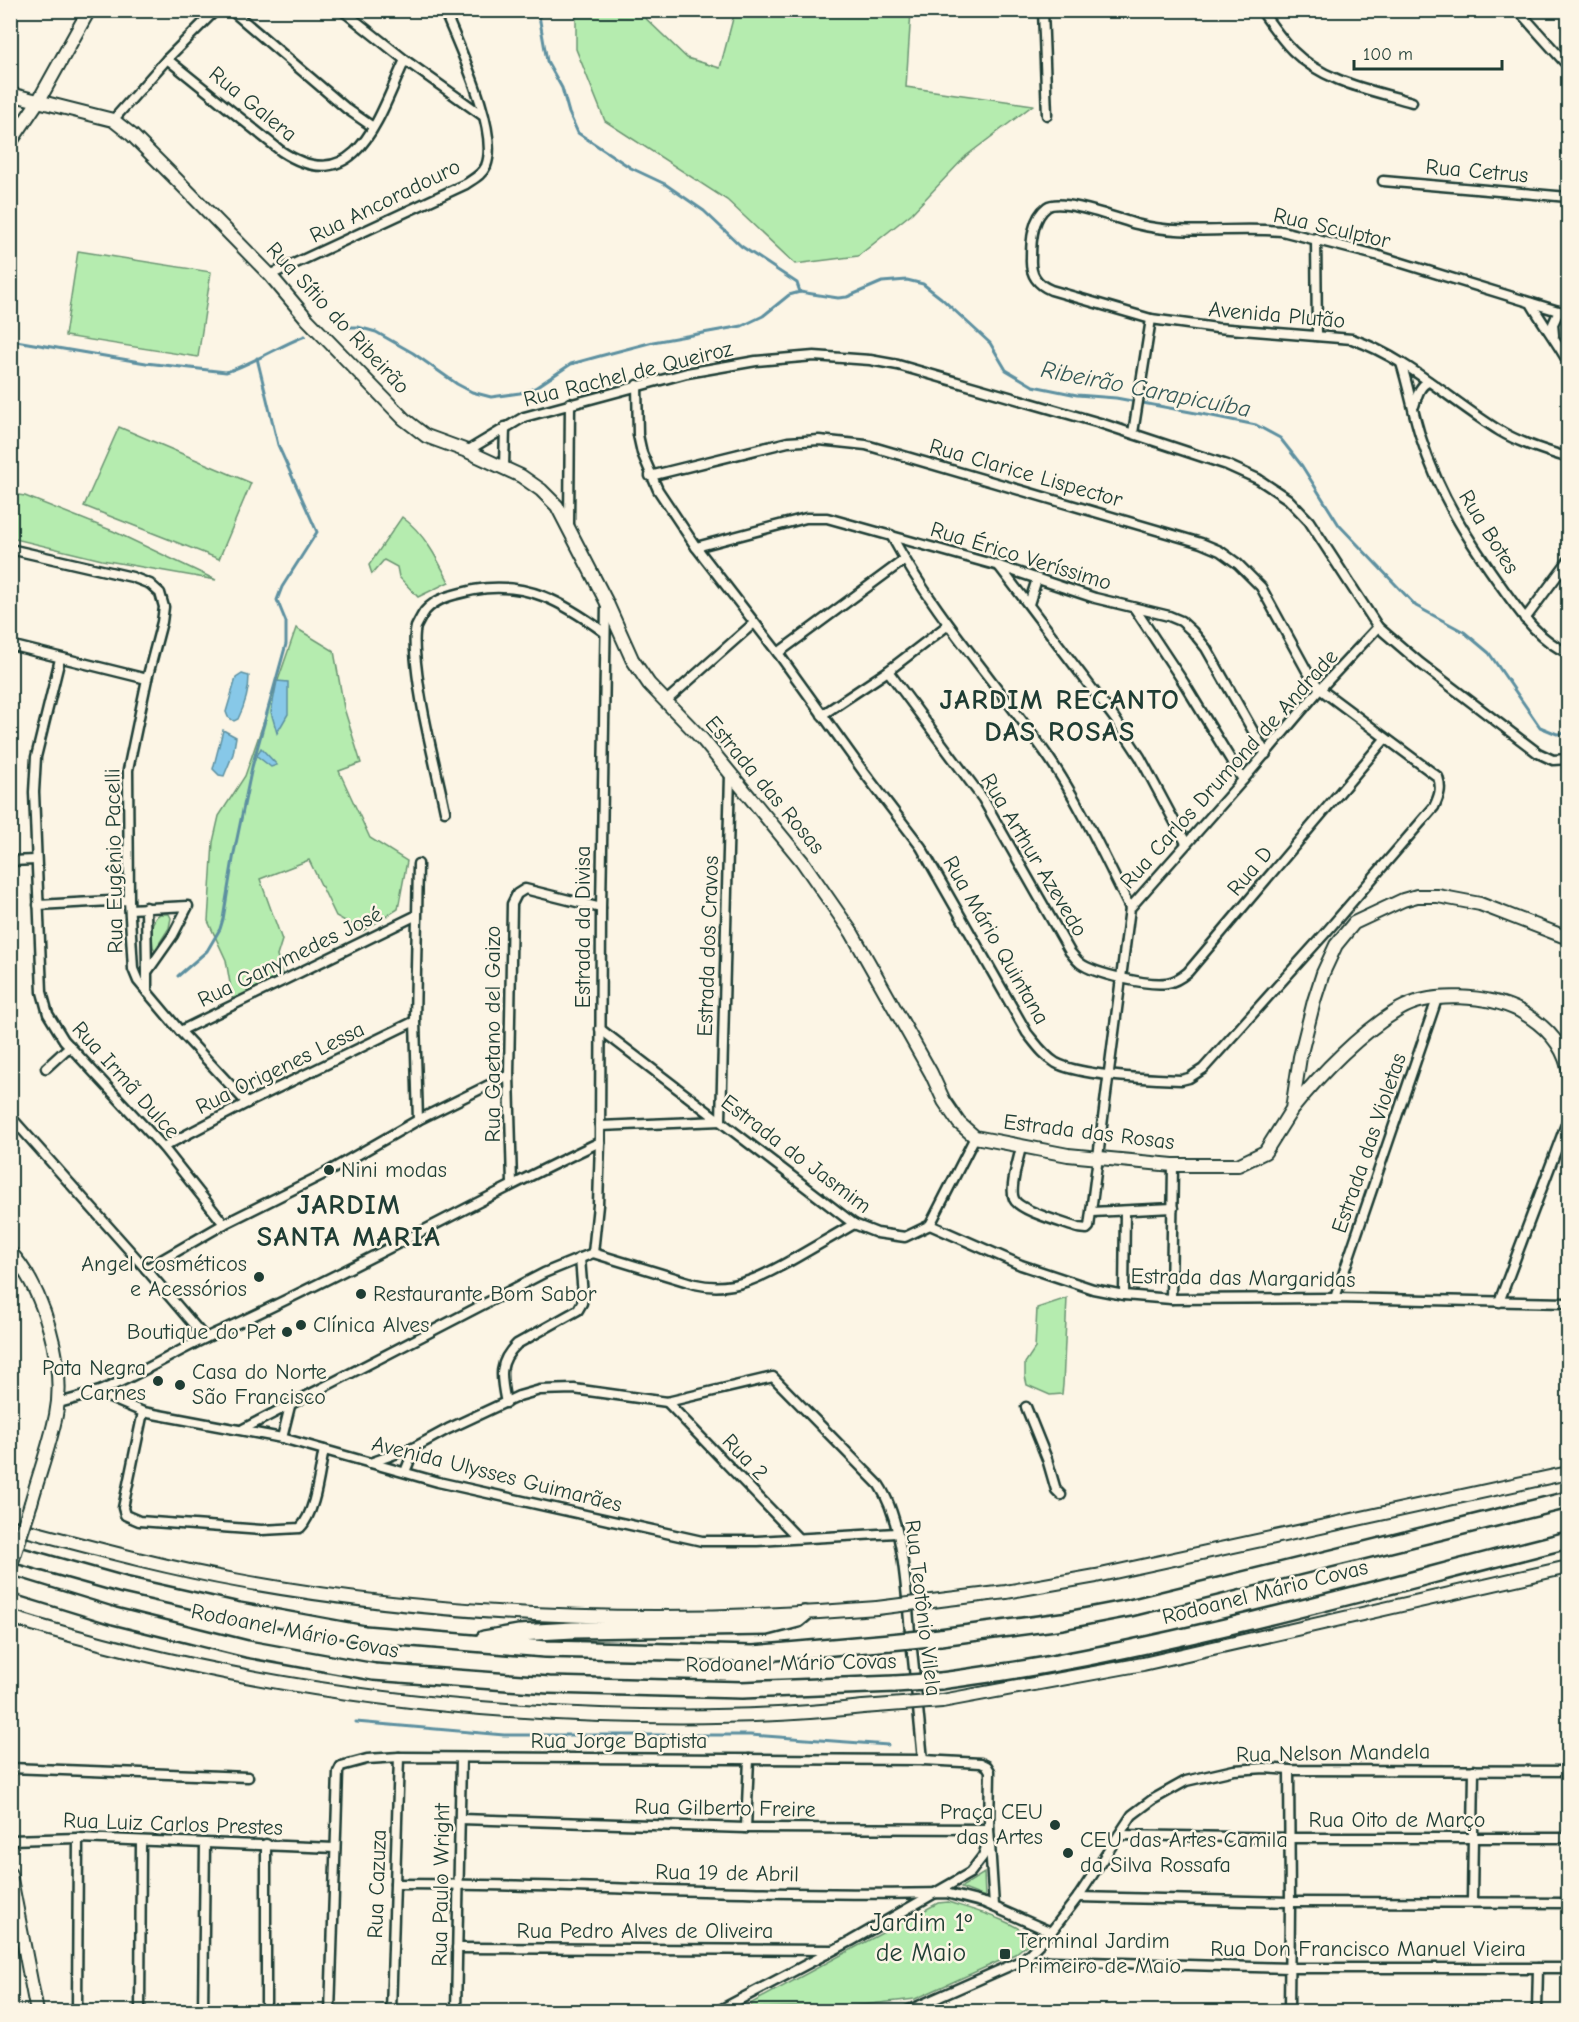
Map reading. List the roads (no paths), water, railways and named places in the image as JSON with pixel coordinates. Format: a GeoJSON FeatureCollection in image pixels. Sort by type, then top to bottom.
{"type":"FeatureCollection","features":[{"type":"Feature","properties":{"kind":"highway","name":"Rodoanel Mário Covas"},"geometry":{"type":"LineString","coordinates":[[10,1553],[124,1585],[239,1611],[364,1634],[545,1649],[753,1654],[940,1637],[1062,1621],[1130,1608],[1569,1500]]}},
{"type":"Feature","properties":{"kind":"highway","name":"Rodoanel Mário Covas"},"geometry":{"type":"LineString","coordinates":[[10,1584],[114,1616],[236,1646],[374,1672],[539,1685],[742,1690],[941,1681],[1060,1662],[1310,1606],[1569,1540]]}},
{"type":"Feature","properties":{"kind":"highway"},"geometry":{"type":"LineString","coordinates":[[464,1643],[519,1633],[573,1630],[767,1627],[798,1619],[804,1614]]}},
{"type":"Feature","properties":{"kind":"main road"},"geometry":{"type":"LineString","coordinates":[[10,143],[39,100],[88,10]]}},
{"type":"Feature","properties":{"kind":"main road","name":"Rua Sítio do Ribeirão"},"geometry":{"type":"LineString","coordinates":[[10,94],[114,120],[132,135],[270,275],[307,319],[404,419],[426,436],[504,467],[541,490],[557,506],[569,525],[606,601]]}},
{"type":"Feature","properties":{"kind":"main road","name":"Estrada das Rosas"},"geometry":{"type":"LineString","coordinates":[[606,601],[632,659],[649,684],[703,740],[802,861],[852,933],[926,1064],[944,1101],[959,1123],[975,1137],[1068,1155],[1173,1165],[1238,1165],[1265,1152],[1292,1109],[1300,1057],[1323,973],[1336,945],[1354,923],[1403,900],[1417,896],[1438,896],[1480,904],[1569,938]]}},
{"type":"Feature","properties":{"kind":"main road"},"geometry":{"type":"LineString","coordinates":[[1292,1109],[1328,1068],[1376,1026],[1401,1008],[1437,999],[1472,998],[1512,1007],[1531,1017],[1551,1035],[1566,1056],[1569,1068]]}},
{"type":"Feature","properties":{"kind":"main road"},"geometry":{"type":"LineString","coordinates":[[10,1252],[35,1290],[48,1322],[55,1358],[58,1403],[31,1503],[10,1568]]}},
{"type":"Feature","properties":{"kind":"main road"},"geometry":{"type":"LineString","coordinates":[[10,1526],[121,1556],[239,1581],[381,1601],[476,1610],[594,1617],[804,1614],[877,1608],[1006,1592],[1096,1576],[1569,1473]]}},
{"type":"Feature","properties":{"kind":"main road"},"geometry":{"type":"LineString","coordinates":[[10,1617],[124,1649],[325,1690],[532,1712],[674,1716],[788,1713],[942,1701],[1143,1664],[1569,1567]]}},
{"type":"Feature","properties":{"kind":"main road"},"geometry":{"type":"LineString","coordinates":[[10,1874],[37,2012]]}},
{"type":"Feature","properties":{"kind":"street"},"geometry":{"type":"LineString","coordinates":[[114,120],[167,58],[216,10]]}},
{"type":"Feature","properties":{"kind":"street"},"geometry":{"type":"LineString","coordinates":[[231,10],[347,109],[373,127]]}},
{"type":"Feature","properties":{"kind":"street"},"geometry":{"type":"LineString","coordinates":[[342,10],[405,60],[483,115]]}},
{"type":"Feature","properties":{"kind":"street"},"geometry":{"type":"LineString","coordinates":[[444,10],[473,81],[483,115]]}},
{"type":"Feature","properties":{"kind":"street"},"geometry":{"type":"LineString","coordinates":[[1043,10],[1047,115]]}},
{"type":"Feature","properties":{"kind":"street"},"geometry":{"type":"LineString","coordinates":[[1261,10],[1293,51],[1312,66],[1347,83],[1412,102]]}},
{"type":"Feature","properties":{"kind":"street"},"geometry":{"type":"LineString","coordinates":[[1518,10],[1569,66]]}},
{"type":"Feature","properties":{"kind":"street","name":"Rua Galera"},"geometry":{"type":"LineString","coordinates":[[167,58],[294,160],[311,165],[328,166],[343,162],[360,149],[405,60]]}},
{"type":"Feature","properties":{"kind":"street","name":"Rua Ancoradouro"},"geometry":{"type":"LineString","coordinates":[[270,275],[480,175],[486,166],[489,154],[489,137],[483,115]]}},
{"type":"Feature","properties":{"kind":"street","name":"Rua Cetrus"},"geometry":{"type":"LineString","coordinates":[[1383,181],[1569,197]]}},
{"type":"Feature","properties":{"kind":"street","name":"Rua Sculptor"},"geometry":{"type":"LineString","coordinates":[[1031,239],[1038,217],[1048,206],[1056,204],[1072,206],[1138,225],[1182,232],[1267,229],[1316,238],[1569,314]]}},
{"type":"Feature","properties":{"kind":"street"},"geometry":{"type":"LineString","coordinates":[[1316,238],[1317,336]]}},
{"type":"Feature","properties":{"kind":"street","name":"Avenida Plutão"},"geometry":{"type":"LineString","coordinates":[[1031,239],[1030,267],[1040,286],[1151,319],[1217,328],[1353,339],[1371,345],[1401,363],[1520,442],[1569,458]]}},
{"type":"Feature","properties":{"kind":"street"},"geometry":{"type":"LineString","coordinates":[[1531,303],[1543,324],[1554,335],[1569,362]]}},
{"type":"Feature","properties":{"kind":"street"},"geometry":{"type":"LineString","coordinates":[[1554,335],[1553,324],[1559,311]]}},
{"type":"Feature","properties":{"kind":"street"},"geometry":{"type":"LineString","coordinates":[[1133,433],[1151,319]]}},
{"type":"Feature","properties":{"kind":"street","name":"Rua Rachel de Queiroz"},"geometry":{"type":"LineString","coordinates":[[467,451],[524,417],[687,373],[793,356],[870,360],[898,365],[1133,433],[1227,465],[1258,479],[1288,499],[1309,521],[1378,627],[1420,663],[1538,753],[1553,759],[1569,759]]}},
{"type":"Feature","properties":{"kind":"street","name":"Rua Botes"},"geometry":{"type":"LineString","coordinates":[[1401,363],[1421,439],[1445,499],[1488,567],[1525,619],[1544,638],[1569,653]]}},
{"type":"Feature","properties":{"kind":"street"},"geometry":{"type":"LineString","coordinates":[[1414,406],[1420,389],[1429,382]]}},
{"type":"Feature","properties":{"kind":"street","name":"Rua Mário Quintana"},"geometry":{"type":"LineString","coordinates":[[637,385],[638,435],[650,476],[696,547],[778,653],[921,848],[1027,1033],[1043,1053],[1056,1063],[1069,1068],[1110,1075],[1181,1080],[1203,1069],[1328,930],[1434,807],[1441,787],[1438,777]]}},
{"type":"Feature","properties":{"kind":"street"},"geometry":{"type":"LineString","coordinates":[[569,525],[570,403]]}},
{"type":"Feature","properties":{"kind":"street"},"geometry":{"type":"LineString","coordinates":[[504,467],[505,427]]}},
{"type":"Feature","properties":{"kind":"street","name":"Rua Clarice Lispector"},"geometry":{"type":"LineString","coordinates":[[650,476],[788,441],[819,440],[866,445],[1201,543],[1220,551],[1238,564],[1261,587],[1307,672],[1320,689],[1438,777]]}},
{"type":"Feature","properties":{"kind":"street","name":"Rua Érico Veríssimo"},"geometry":{"type":"LineString","coordinates":[[696,547],[806,518],[827,518],[999,566],[1134,609],[1169,616],[1181,621],[1206,648],[1266,754]]}},
{"type":"Feature","properties":{"kind":"street"},"geometry":{"type":"LineString","coordinates":[[891,535],[904,560],[948,625],[1046,754],[1095,836],[1130,908]]}},
{"type":"Feature","properties":{"kind":"street","name":"Rua Eugênio Pacelli"},"geometry":{"type":"LineString","coordinates":[[10,549],[132,577],[150,584],[159,593],[164,607],[162,622],[147,679],[128,770],[129,904],[133,969],[138,981],[180,1031],[247,1103]]}},
{"type":"Feature","properties":{"kind":"street"},"geometry":{"type":"LineString","coordinates":[[778,653],[904,560]]}},
{"type":"Feature","properties":{"kind":"street"},"geometry":{"type":"LineString","coordinates":[[1525,619],[1569,561]]}},
{"type":"Feature","properties":{"kind":"street"},"geometry":{"type":"LineString","coordinates":[[999,566],[1115,719],[1140,757],[1186,843]]}},
{"type":"Feature","properties":{"kind":"street"},"geometry":{"type":"LineString","coordinates":[[1029,604],[1037,579]]}},
{"type":"Feature","properties":{"kind":"street"},"geometry":{"type":"LineString","coordinates":[[445,811],[418,688],[416,627],[425,610],[447,595],[487,588],[520,590],[546,597],[571,609],[604,632]]}},
{"type":"Feature","properties":{"kind":"street","name":"Estrada da Divisa"},"geometry":{"type":"LineString","coordinates":[[593,1253],[598,1205],[600,1142],[606,601]]}},
{"type":"Feature","properties":{"kind":"street"},"geometry":{"type":"LineString","coordinates":[[1134,609],[1201,710],[1243,780]]}},
{"type":"Feature","properties":{"kind":"street"},"geometry":{"type":"LineString","coordinates":[[665,702],[754,623]]}},
{"type":"Feature","properties":{"kind":"street"},"geometry":{"type":"LineString","coordinates":[[822,715],[888,671],[948,625]]}},
{"type":"Feature","properties":{"kind":"street","name":"Rua Carlos Drumond de Andrade"},"geometry":{"type":"LineString","coordinates":[[1092,1212],[1130,908],[1266,754],[1320,689],[1378,627]]}},
{"type":"Feature","properties":{"kind":"street"},"geometry":{"type":"LineString","coordinates":[[10,645],[147,679]]}},
{"type":"Feature","properties":{"kind":"street","name":"Rua Irmã Dulce"},"geometry":{"type":"LineString","coordinates":[[60,658],[36,757],[34,792],[42,992],[48,1014],[70,1046],[163,1147],[224,1224]]}},
{"type":"Feature","properties":{"kind":"street","name":"Rua Arthur Azevedo"},"geometry":{"type":"LineString","coordinates":[[888,671],[983,799],[1070,952],[1080,963],[1089,968],[1122,978]]}},
{"type":"Feature","properties":{"kind":"street","name":"Rua D"},"geometry":{"type":"LineString","coordinates":[[1122,978],[1167,984],[1178,980],[1188,972],[1385,739]]}},
{"type":"Feature","properties":{"kind":"street","name":"Estrada dos Cravos"},"geometry":{"type":"LineString","coordinates":[[721,1121],[730,773]]}},
{"type":"Feature","properties":{"kind":"street"},"geometry":{"type":"LineString","coordinates":[[10,861],[36,860]]}},
{"type":"Feature","properties":{"kind":"street"},"geometry":{"type":"LineString","coordinates":[[418,864],[415,916],[418,1120]]}},
{"type":"Feature","properties":{"kind":"street","name":"Rua Gaetano del Gaizo"},"geometry":{"type":"LineString","coordinates":[[512,1184],[509,1075],[512,904],[517,894],[525,890],[601,908]]}},
{"type":"Feature","properties":{"kind":"street"},"geometry":{"type":"LineString","coordinates":[[38,905],[188,906],[173,935],[147,972]]}},
{"type":"Feature","properties":{"kind":"street"},"geometry":{"type":"LineString","coordinates":[[146,907],[147,992]]}},
{"type":"Feature","properties":{"kind":"street","name":"Rua Ganymedes José"},"geometry":{"type":"LineString","coordinates":[[180,1031],[415,916]]}},
{"type":"Feature","properties":{"kind":"street","name":"Estrada das Violetas"},"geometry":{"type":"LineString","coordinates":[[1335,1298],[1437,999]]}},
{"type":"Feature","properties":{"kind":"street","name":"Rua Origenes Lessa"},"geometry":{"type":"LineString","coordinates":[[163,1147],[415,1021]]}},
{"type":"Feature","properties":{"kind":"street","name":"Estrada do Jasmim"},"geometry":{"type":"LineString","coordinates":[[600,1029],[854,1224],[877,1233],[905,1237],[930,1225]]}},
{"type":"Feature","properties":{"kind":"street"},"geometry":{"type":"LineString","coordinates":[[46,1068],[70,1046]]}},
{"type":"Feature","properties":{"kind":"street"},"geometry":{"type":"LineString","coordinates":[[146,1269],[224,1224],[324,1173],[418,1120],[509,1075]]}},
{"type":"Feature","properties":{"kind":"street"},"geometry":{"type":"LineString","coordinates":[[10,1116],[205,1338]]}},
{"type":"Feature","properties":{"kind":"street"},"geometry":{"type":"LineString","coordinates":[[1499,1302],[1569,1119]]}},
{"type":"Feature","properties":{"kind":"street"},"geometry":{"type":"LineString","coordinates":[[600,1126],[721,1121]]}},
{"type":"Feature","properties":{"kind":"street"},"geometry":{"type":"LineString","coordinates":[[930,1225],[975,1137]]}},
{"type":"Feature","properties":{"kind":"street"},"geometry":{"type":"LineString","coordinates":[[58,1403],[96,1392],[362,1263],[512,1184],[600,1142]]}},
{"type":"Feature","properties":{"kind":"street"},"geometry":{"type":"LineString","coordinates":[[1021,1147],[1013,1190],[1018,1204],[1027,1209],[1083,1229],[1089,1227],[1092,1212],[1173,1208]]}},
{"type":"Feature","properties":{"kind":"street"},"geometry":{"type":"LineString","coordinates":[[1171,1299],[1173,1165]]}},
{"type":"Feature","properties":{"kind":"street"},"geometry":{"type":"LineString","coordinates":[[1124,1294],[1125,1211]]}},
{"type":"Feature","properties":{"kind":"street"},"geometry":{"type":"LineString","coordinates":[[243,1430],[544,1273],[593,1253],[710,1288],[728,1287],[749,1283],[769,1273],[854,1224]]}},
{"type":"Feature","properties":{"kind":"street","name":"Estrada das Margaridas"},"geometry":{"type":"LineString","coordinates":[[930,1225],[1021,1265],[1093,1289],[1124,1294],[1171,1299],[1335,1298],[1569,1303]]}},
{"type":"Feature","properties":{"kind":"street"},"geometry":{"type":"LineString","coordinates":[[506,1403],[501,1376],[502,1364],[508,1352],[517,1344],[578,1310],[582,1303],[580,1258]]}},
{"type":"Feature","properties":{"kind":"street","name":"Rua Teotônio Vilela"},"geometry":{"type":"LineString","coordinates":[[370,1463],[415,1448],[519,1396],[554,1388],[666,1401],[773,1377],[879,1485],[887,1498],[892,1511],[904,1569],[923,1760]]}},
{"type":"Feature","properties":{"kind":"street","name":"Avenida Ulysses Guimarães"},"geometry":{"type":"LineString","coordinates":[[96,1392],[143,1412],[282,1438],[438,1482],[702,1540],[757,1541],[896,1533]]}},
{"type":"Feature","properties":{"kind":"street","name":"Rua 2"},"geometry":{"type":"LineString","coordinates":[[666,1401],[798,1538]]}},
{"type":"Feature","properties":{"kind":"street"},"geometry":{"type":"LineString","coordinates":[[282,1438],[290,1406]]}},
{"type":"Feature","properties":{"kind":"street"},"geometry":{"type":"LineString","coordinates":[[1026,1407],[1047,1459],[1056,1490],[1061,1495]]}},
{"type":"Feature","properties":{"kind":"street"},"geometry":{"type":"LineString","coordinates":[[143,1412],[123,1508],[125,1515],[139,1521],[293,1530],[300,1528],[306,1522],[324,1450]]}},
{"type":"Feature","properties":{"kind":"street"},"geometry":{"type":"LineString","coordinates":[[405,1472],[415,1448]]}},
{"type":"Feature","properties":{"kind":"street","name":"Rua Jorge Baptista"},"geometry":{"type":"LineString","coordinates":[[335,1848],[338,1772],[341,1766],[367,1759],[399,1757],[923,1760],[981,1763],[990,1771],[989,1834]]}},
{"type":"Feature","properties":{"kind":"street","name":"Rua Cazuza"},"geometry":{"type":"LineString","coordinates":[[391,2012],[399,1757]]}},
{"type":"Feature","properties":{"kind":"street","name":"Rua Paulo Wright"},"geometry":{"type":"LineString","coordinates":[[456,2012],[461,1758]]}},
{"type":"Feature","properties":{"kind":"street"},"geometry":{"type":"LineString","coordinates":[[746,1828],[749,1759]]}},
{"type":"Feature","properties":{"kind":"street"},"geometry":{"type":"LineString","coordinates":[[10,1768],[248,1777]]}},
{"type":"Feature","properties":{"kind":"street","name":"Rua Nelson Mandela"},"geometry":{"type":"LineString","coordinates":[[904,2012],[1023,1960],[1051,1932],[1078,1897],[1132,1815],[1152,1800],[1186,1781],[1234,1770],[1265,1768],[1569,1771]]}},
{"type":"Feature","properties":{"kind":"street"},"geometry":{"type":"LineString","coordinates":[[1289,1770],[1289,2012]]}},
{"type":"Feature","properties":{"kind":"street"},"geometry":{"type":"LineString","coordinates":[[1472,1901],[1474,1770]]}},
{"type":"Feature","properties":{"kind":"street","name":"Rua Gilberto Freire"},"geometry":{"type":"LineString","coordinates":[[460,1819],[989,1834]]}},
{"type":"Feature","properties":{"kind":"street"},"geometry":{"type":"LineString","coordinates":[[716,2012],[851,1941],[970,1873],[983,1856],[989,1834]]}},
{"type":"Feature","properties":{"kind":"street"},"geometry":{"type":"LineString","coordinates":[[989,1834],[994,1906]]}},
{"type":"Feature","properties":{"kind":"street","name":"Rua Oito de Março"},"geometry":{"type":"LineString","coordinates":[[1119,1835],[1290,1839],[1569,1838]]}},
{"type":"Feature","properties":{"kind":"street"},"geometry":{"type":"LineString","coordinates":[[77,2012],[78,1838]]}},
{"type":"Feature","properties":{"kind":"street","name":"Rua Luiz Carlos Prestes"},"geometry":{"type":"LineString","coordinates":[[10,1840],[78,1838],[335,1848]]}},
{"type":"Feature","properties":{"kind":"street"},"geometry":{"type":"LineString","coordinates":[[140,2012],[141,1842]]}},
{"type":"Feature","properties":{"kind":"street"},"geometry":{"type":"LineString","coordinates":[[203,2012],[205,1843]]}},
{"type":"Feature","properties":{"kind":"street"},"geometry":{"type":"LineString","coordinates":[[266,1844],[266,2012]]}},
{"type":"Feature","properties":{"kind":"street"},"geometry":{"type":"LineString","coordinates":[[330,2012],[335,1848]]}},
{"type":"Feature","properties":{"kind":"street","name":"Rua 19 de Abril"},"geometry":{"type":"LineString","coordinates":[[395,1884],[946,1893],[966,1896],[994,1906],[1051,1932]]}},
{"type":"Feature","properties":{"kind":"street"},"geometry":{"type":"LineString","coordinates":[[1078,1897],[1290,1902],[1569,1903]]}},
{"type":"Feature","properties":{"kind":"street","name":"Rua Pedro Alves de Oliveira"},"geometry":{"type":"LineString","coordinates":[[457,1947],[832,1950]]}},
{"type":"Feature","properties":{"kind":"street","name":"Rua Don Francisco Manuel Vieira"},"geometry":{"type":"LineString","coordinates":[[1023,1960],[1290,1968],[1569,1968]]}},
{"type":"Feature","properties":{"kind":"street"},"geometry":{"type":"LineString","coordinates":[[1537,2010],[1538,1968]]}},
{"type":"Feature","properties":{"kind":"water"},"geometry":{"type":"Polygon","coordinates":[[[242,674],[249,676],[247,693],[238,719],[234,721],[228,717],[226,712],[236,678],[242,674]]]}},
{"type":"Feature","properties":{"kind":"water"},"geometry":{"type":"Polygon","coordinates":[[[277,681],[288,682],[288,714],[277,733],[271,712],[277,681]]]}},
{"type":"Feature","properties":{"kind":"water"},"geometry":{"type":"Polygon","coordinates":[[[223,730],[236,737],[233,754],[224,776],[219,775],[213,769],[223,730]]]}},
{"type":"Feature","properties":{"kind":"water"},"geometry":{"type":"Polygon","coordinates":[[[261,748],[277,765],[271,767],[257,756],[261,748]]]}},
{"type":"Feature","properties":{"kind":"waterway"},"geometry":{"type":"LineString","coordinates":[[538,10],[547,61],[562,88],[578,133],[631,168],[665,184],[704,211],[741,246],[797,283],[800,292]]}},
{"type":"Feature","properties":{"kind":"waterway","name":"Ribeirão Carapicuíba"},"geometry":{"type":"LineString","coordinates":[[341,327],[358,327],[376,332],[413,353],[457,384],[472,392],[491,397],[520,393],[535,388],[571,364],[653,342],[742,326],[763,316],[789,295],[800,292],[838,298],[847,297],[882,282],[907,280],[923,284],[990,343],[1006,370],[1033,386],[1077,395],[1116,398],[1256,425],[1280,438],[1302,466],[1339,525],[1416,606],[1464,632],[1489,653],[1540,727],[1557,734],[1568,733]]}},
{"type":"Feature","properties":{"kind":"waterway","name":"Ribeirão Carapicuíba"},"geometry":{"type":"LineString","coordinates":[[10,340],[146,363],[226,372],[305,336]]}},
{"type":"Feature","properties":{"kind":"waterway"},"geometry":{"type":"LineString","coordinates":[[178,976],[207,951],[220,929],[252,767],[286,644],[286,622],[277,600],[282,587],[317,532],[278,445],[257,358]]}},
{"type":"Feature","properties":{"kind":"waterway"},"geometry":{"type":"LineString","coordinates":[[356,1722],[504,1735],[750,1735],[888,1745]]}},
{"type":"Feature","properties":{"kind":"place","name":"Nini modas"},"geometry":{"type":"Point","coordinates":[329,1170]}},
{"type":"Feature","properties":{"kind":"place","name":"Angel Cosméticos e Acessórios"},"geometry":{"type":"Point","coordinates":[259,1277]}},
{"type":"Feature","properties":{"kind":"place","name":"Restaurante Bom Sabor"},"geometry":{"type":"Point","coordinates":[361,1294]}},
{"type":"Feature","properties":{"kind":"place","name":"Clínica Alves"},"geometry":{"type":"Point","coordinates":[301,1325]}},
{"type":"Feature","properties":{"kind":"place","name":"Boutique do Pet"},"geometry":{"type":"Point","coordinates":[287,1332]}},
{"type":"Feature","properties":{"kind":"place","name":"Pata Negra Carnes"},"geometry":{"type":"Point","coordinates":[158,1381]}},
{"type":"Feature","properties":{"kind":"place","name":"Casa do Norte São Francisco"},"geometry":{"type":"Point","coordinates":[180,1385]}},
{"type":"Feature","properties":{"kind":"place","name":"Praça CEU das Artes"},"geometry":{"type":"Point","coordinates":[1055,1825]}},
{"type":"Feature","properties":{"kind":"place","name":"CEU das Artes Camila da Silva Rossafa"},"geometry":{"type":"Point","coordinates":[1068,1853]}},
{"type":"Feature","properties":{"kind":"place","name":"Terminal Jardim Primeiro de Maio"},"geometry":{"type":"Point","coordinates":[1005,1954]}},
{"type":"Feature","properties":{"kind":"district","name":"JARDIM RECANTO DAS ROSAS"},"geometry":{"type":"Point","coordinates":[1060,716]}},
{"type":"Feature","properties":{"kind":"district","name":"JARDIM SANTA MARIA"},"geometry":{"type":"Point","coordinates":[349,1221]}},
{"type":"Feature","properties":{"kind":"district","name":"Jardim 1º de Maio"},"geometry":{"type":"Point","coordinates":[921,1938]}}]}
